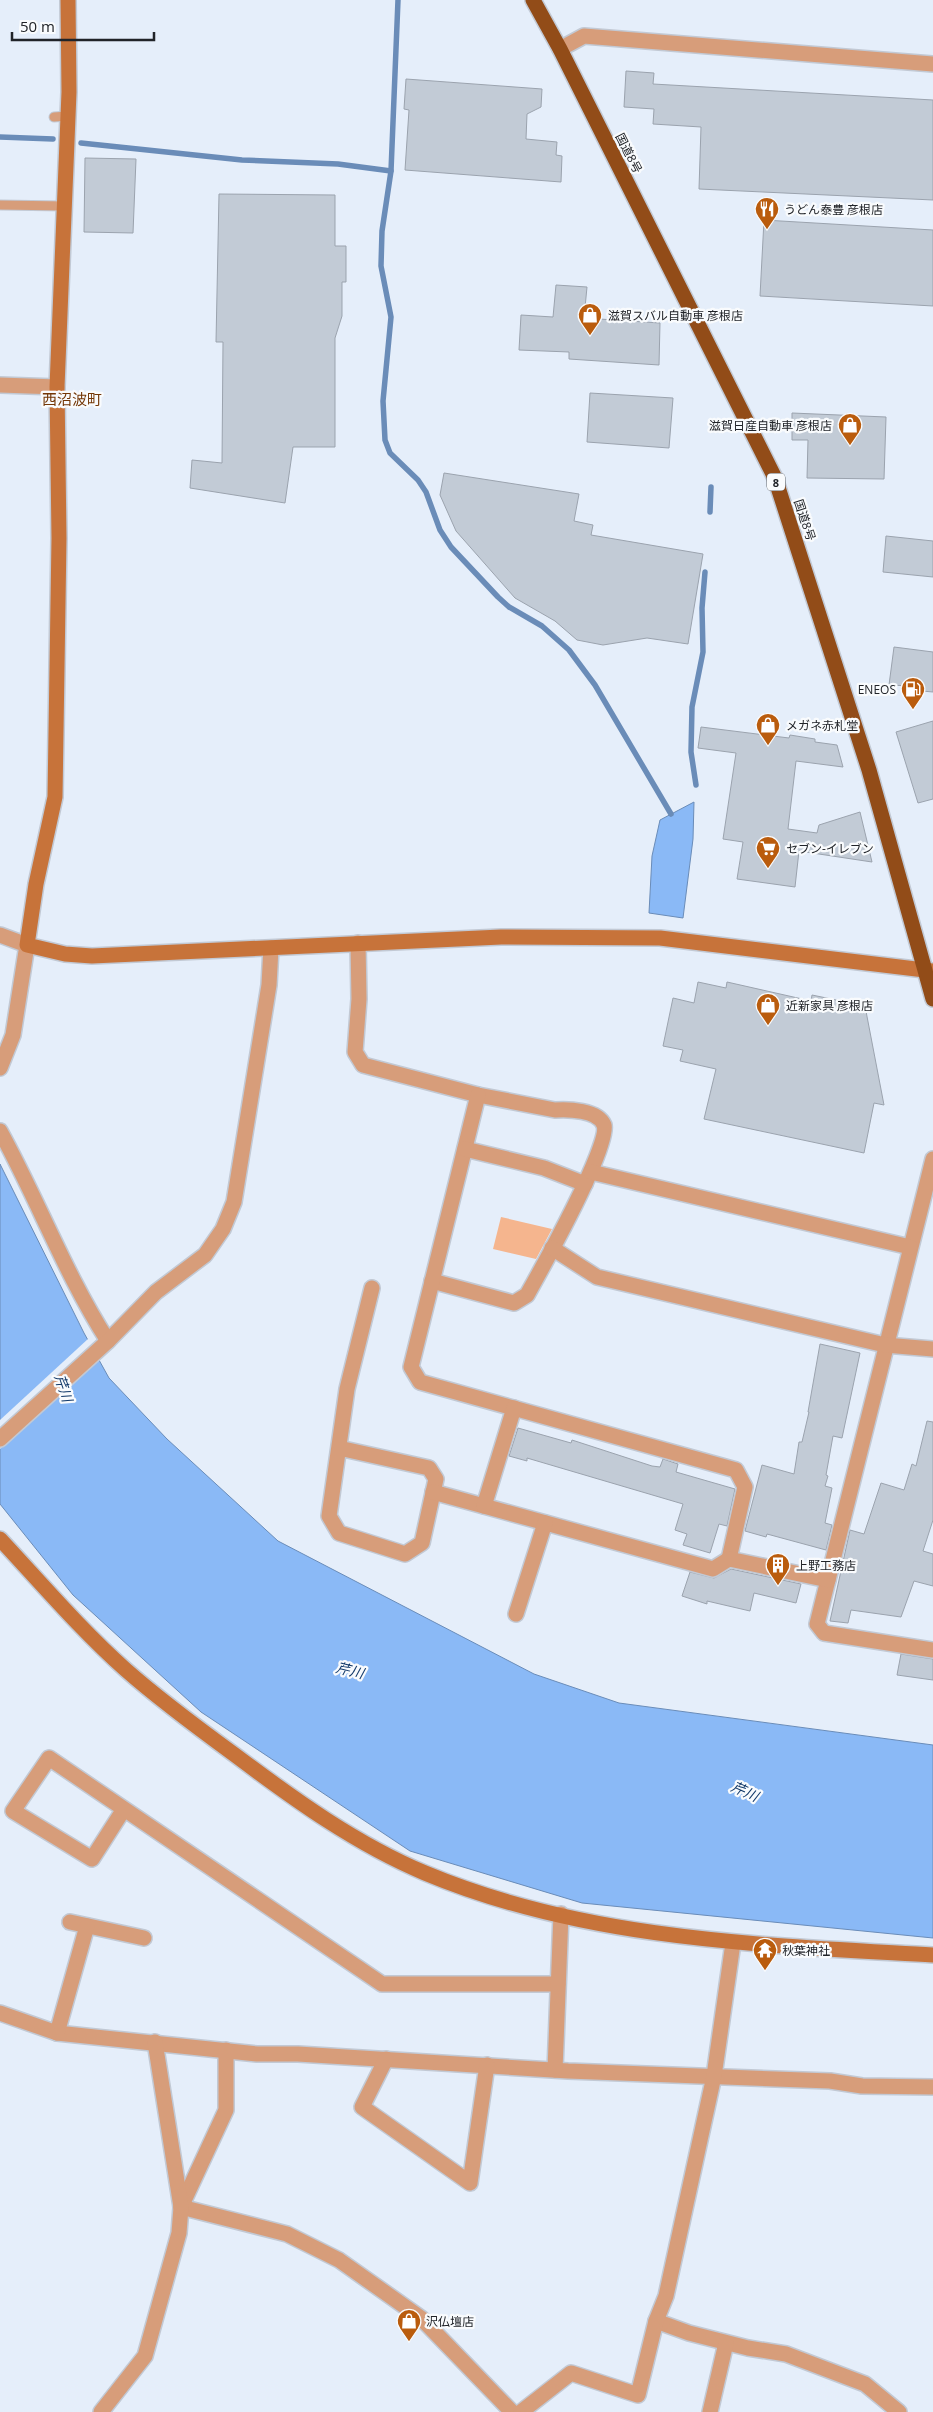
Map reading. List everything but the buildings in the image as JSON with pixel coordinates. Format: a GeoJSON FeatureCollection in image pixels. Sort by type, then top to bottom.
{"type":"FeatureCollection","features":[{"type":"Feature","properties":{"kind":"highway","name":"国道8号"},"geometry":{"type":"LineString","coordinates":[[533,0],[560,49],[775,478],[869,770],[929,970],[933,998]]}},
{"type":"Feature","properties":{"kind":"street"},"geometry":{"type":"LineString","coordinates":[[0,1068],[13,1035],[36,884],[55,797],[59,548],[57,387],[64,206],[61,117],[68,0]]}},
{"type":"Feature","properties":{"kind":"street"},"geometry":{"type":"LineString","coordinates":[[560,49],[584,36],[933,64]]}},
{"type":"Feature","properties":{"kind":"street"},"geometry":{"type":"LineString","coordinates":[[0,385],[57,387]]}},
{"type":"Feature","properties":{"kind":"street"},"geometry":{"type":"LineString","coordinates":[[0,935],[27,945],[64,954],[92,956],[501,937],[668,939],[929,970]]}},
{"type":"Feature","properties":{"kind":"street"},"geometry":{"type":"LineString","coordinates":[[358,944],[359,999],[355,1052],[363,1066],[478,1095],[555,1110],[567,1109],[595,1116],[601,1120],[605,1133],[588,1178],[527,1295],[514,1303],[432,1281]]}},
{"type":"Feature","properties":{"kind":"street"},"geometry":{"type":"LineString","coordinates":[[0,1439],[102,1346],[156,1292],[205,1255],[223,1229],[234,1202],[269,985],[271,948]]}},
{"type":"Feature","properties":{"kind":"street"},"geometry":{"type":"LineString","coordinates":[[478,1095],[411,1367],[420,1382],[736,1470],[745,1487],[729,1560]]}},
{"type":"Feature","properties":{"kind":"street"},"geometry":{"type":"LineString","coordinates":[[0,1131],[89,1311],[102,1346]]}},
{"type":"Feature","properties":{"kind":"street"},"geometry":{"type":"LineString","coordinates":[[465,1149],[588,1178],[910,1247]]}},
{"type":"Feature","properties":{"kind":"street"},"geometry":{"type":"LineString","coordinates":[[933,1159],[885,1345],[817,1624],[824,1633],[933,1650]]}},
{"type":"Feature","properties":{"kind":"street"},"geometry":{"type":"LineString","coordinates":[[552,1248],[597,1277],[885,1345],[933,1350]]}},
{"type":"Feature","properties":{"kind":"street"},"geometry":{"type":"LineString","coordinates":[[339,1448],[429,1468],[436,1478],[422,1543],[405,1554],[339,1533],[328,1516],[347,1389],[372,1288]]}},
{"type":"Feature","properties":{"kind":"street"},"geometry":{"type":"LineString","coordinates":[[484,1506],[514,1408]]}},
{"type":"Feature","properties":{"kind":"street"},"geometry":{"type":"LineString","coordinates":[[433,1492],[713,1569],[729,1560],[828,1580]]}},
{"type":"Feature","properties":{"kind":"street"},"geometry":{"type":"LineString","coordinates":[[516,1614],[545,1523]]}},
{"type":"Feature","properties":{"kind":"street"},"geometry":{"type":"LineString","coordinates":[[0,1539],[125,1669],[184,1717],[301,1804],[378,1850],[426,1873],[508,1901],[642,1931],[733,1943],[933,1955]]}},
{"type":"Feature","properties":{"kind":"street"},"geometry":{"type":"LineString","coordinates":[[124,1809],[92,1859],[13,1811],[49,1758],[382,1984],[558,1984]]}},
{"type":"Feature","properties":{"kind":"street"},"geometry":{"type":"LineString","coordinates":[[555,2070],[561,1914]]}},
{"type":"Feature","properties":{"kind":"street"},"geometry":{"type":"LineString","coordinates":[[70,1922],[144,1938]]}},
{"type":"Feature","properties":{"kind":"street"},"geometry":{"type":"LineString","coordinates":[[57,2033],[87,1926]]}},
{"type":"Feature","properties":{"kind":"street"},"geometry":{"type":"LineString","coordinates":[[521,2412],[571,2373],[638,2396],[656,2322],[666,2296],[714,2076],[733,1943]]}},
{"type":"Feature","properties":{"kind":"street"},"geometry":{"type":"LineString","coordinates":[[0,2013],[57,2033],[258,2054],[386,2059],[555,2070],[830,2081],[862,2086],[933,2087]]}},
{"type":"Feature","properties":{"kind":"street"},"geometry":{"type":"LineString","coordinates":[[101,2412],[145,2356],[179,2233],[181,2207],[155,2042]]}},
{"type":"Feature","properties":{"kind":"street"},"geometry":{"type":"LineString","coordinates":[[181,2207],[226,2110],[226,2050]]}},
{"type":"Feature","properties":{"kind":"street"},"geometry":{"type":"LineString","coordinates":[[386,2059],[362,2107],[470,2183],[487,2065]]}},
{"type":"Feature","properties":{"kind":"street"},"geometry":{"type":"LineString","coordinates":[[181,2207],[287,2234],[339,2260],[421,2318],[512,2412]]}},
{"type":"Feature","properties":{"kind":"street"},"geometry":{"type":"LineString","coordinates":[[656,2322],[689,2334],[786,2354],[865,2384],[898,2412]]}},
{"type":"Feature","properties":{"kind":"street"},"geometry":{"type":"LineString","coordinates":[[710,2412],[726,2343]]}},
{"type":"Feature","properties":{"kind":"lane"},"geometry":{"type":"LineString","coordinates":[[0,205],[64,206]]}},
{"type":"Feature","properties":{"kind":"shaded area"},"geometry":{"type":"Polygon","coordinates":[[[501,1217],[552,1229],[536,1259],[493,1249],[501,1217]]]}},
{"type":"Feature","properties":{"kind":"water"},"geometry":{"type":"Polygon","coordinates":[[[694,802],[693,839],[683,918],[649,913],[652,856],[660,820],[694,802]]]}},
{"type":"Feature","properties":{"kind":"water","name":"芹川"},"geometry":{"type":"Polygon","coordinates":[[[0,1164],[84,1333],[109,1378],[167,1439],[278,1541],[534,1674],[619,1703],[933,1745],[933,1938],[582,1903],[410,1851],[201,1712],[73,1595],[0,1504],[0,1164]]]}},
{"type":"Feature","properties":{"kind":"pier"},"geometry":{"type":"Polygon","coordinates":[[[89,1338],[100,1356],[0,1449],[0,1420],[89,1338]]]}},
{"type":"Feature","properties":{"kind":"waterway"},"geometry":{"type":"LineString","coordinates":[[398,0],[391,171],[382,231],[381,266],[391,317],[383,401],[385,440],[390,453],[418,480],[426,492],[440,530],[451,547],[509,607],[542,626],[569,650],[595,685],[671,814]]}},
{"type":"Feature","properties":{"kind":"waterway"},"geometry":{"type":"LineString","coordinates":[[0,137],[53,139]]}},
{"type":"Feature","properties":{"kind":"waterway"},"geometry":{"type":"LineString","coordinates":[[81,143],[242,160],[338,164],[391,171]]}},
{"type":"Feature","properties":{"kind":"waterway"},"geometry":{"type":"LineString","coordinates":[[710,512],[711,487]]}},
{"type":"Feature","properties":{"kind":"waterway"},"geometry":{"type":"LineString","coordinates":[[696,785],[691,752],[692,707],[703,652],[702,608],[705,572]]}},
{"type":"Feature","properties":{"kind":"place","name":"うどん泰豊 彦根店"},"geometry":{"type":"Point","coordinates":[767,230]}},
{"type":"Feature","properties":{"kind":"place","name":"滋賀スバル自動車 彦根店"},"geometry":{"type":"Point","coordinates":[590,336]}},
{"type":"Feature","properties":{"kind":"place","name":"滋賀日産自動車 彦根店"},"geometry":{"type":"Point","coordinates":[850,446]}},
{"type":"Feature","properties":{"kind":"place","name":"ENEOS"},"geometry":{"type":"Point","coordinates":[913,710]}},
{"type":"Feature","properties":{"kind":"place","name":"メガネ赤札堂"},"geometry":{"type":"Point","coordinates":[768,746]}},
{"type":"Feature","properties":{"kind":"place","name":"セブン-イレブン"},"geometry":{"type":"Point","coordinates":[768,869]}},
{"type":"Feature","properties":{"kind":"place","name":"近新家具 彦根店"},"geometry":{"type":"Point","coordinates":[768,1026]}},
{"type":"Feature","properties":{"kind":"place","name":"上野工務店"},"geometry":{"type":"Point","coordinates":[778,1586]}},
{"type":"Feature","properties":{"kind":"place","name":"秋葉神社"},"geometry":{"type":"Point","coordinates":[765,1971]}},
{"type":"Feature","properties":{"kind":"place","name":"沢仏壇店"},"geometry":{"type":"Point","coordinates":[409,2342]}},
{"type":"Feature","properties":{"kind":"district","name":"西沼波町"},"geometry":{"type":"Point","coordinates":[72,399]}}]}
